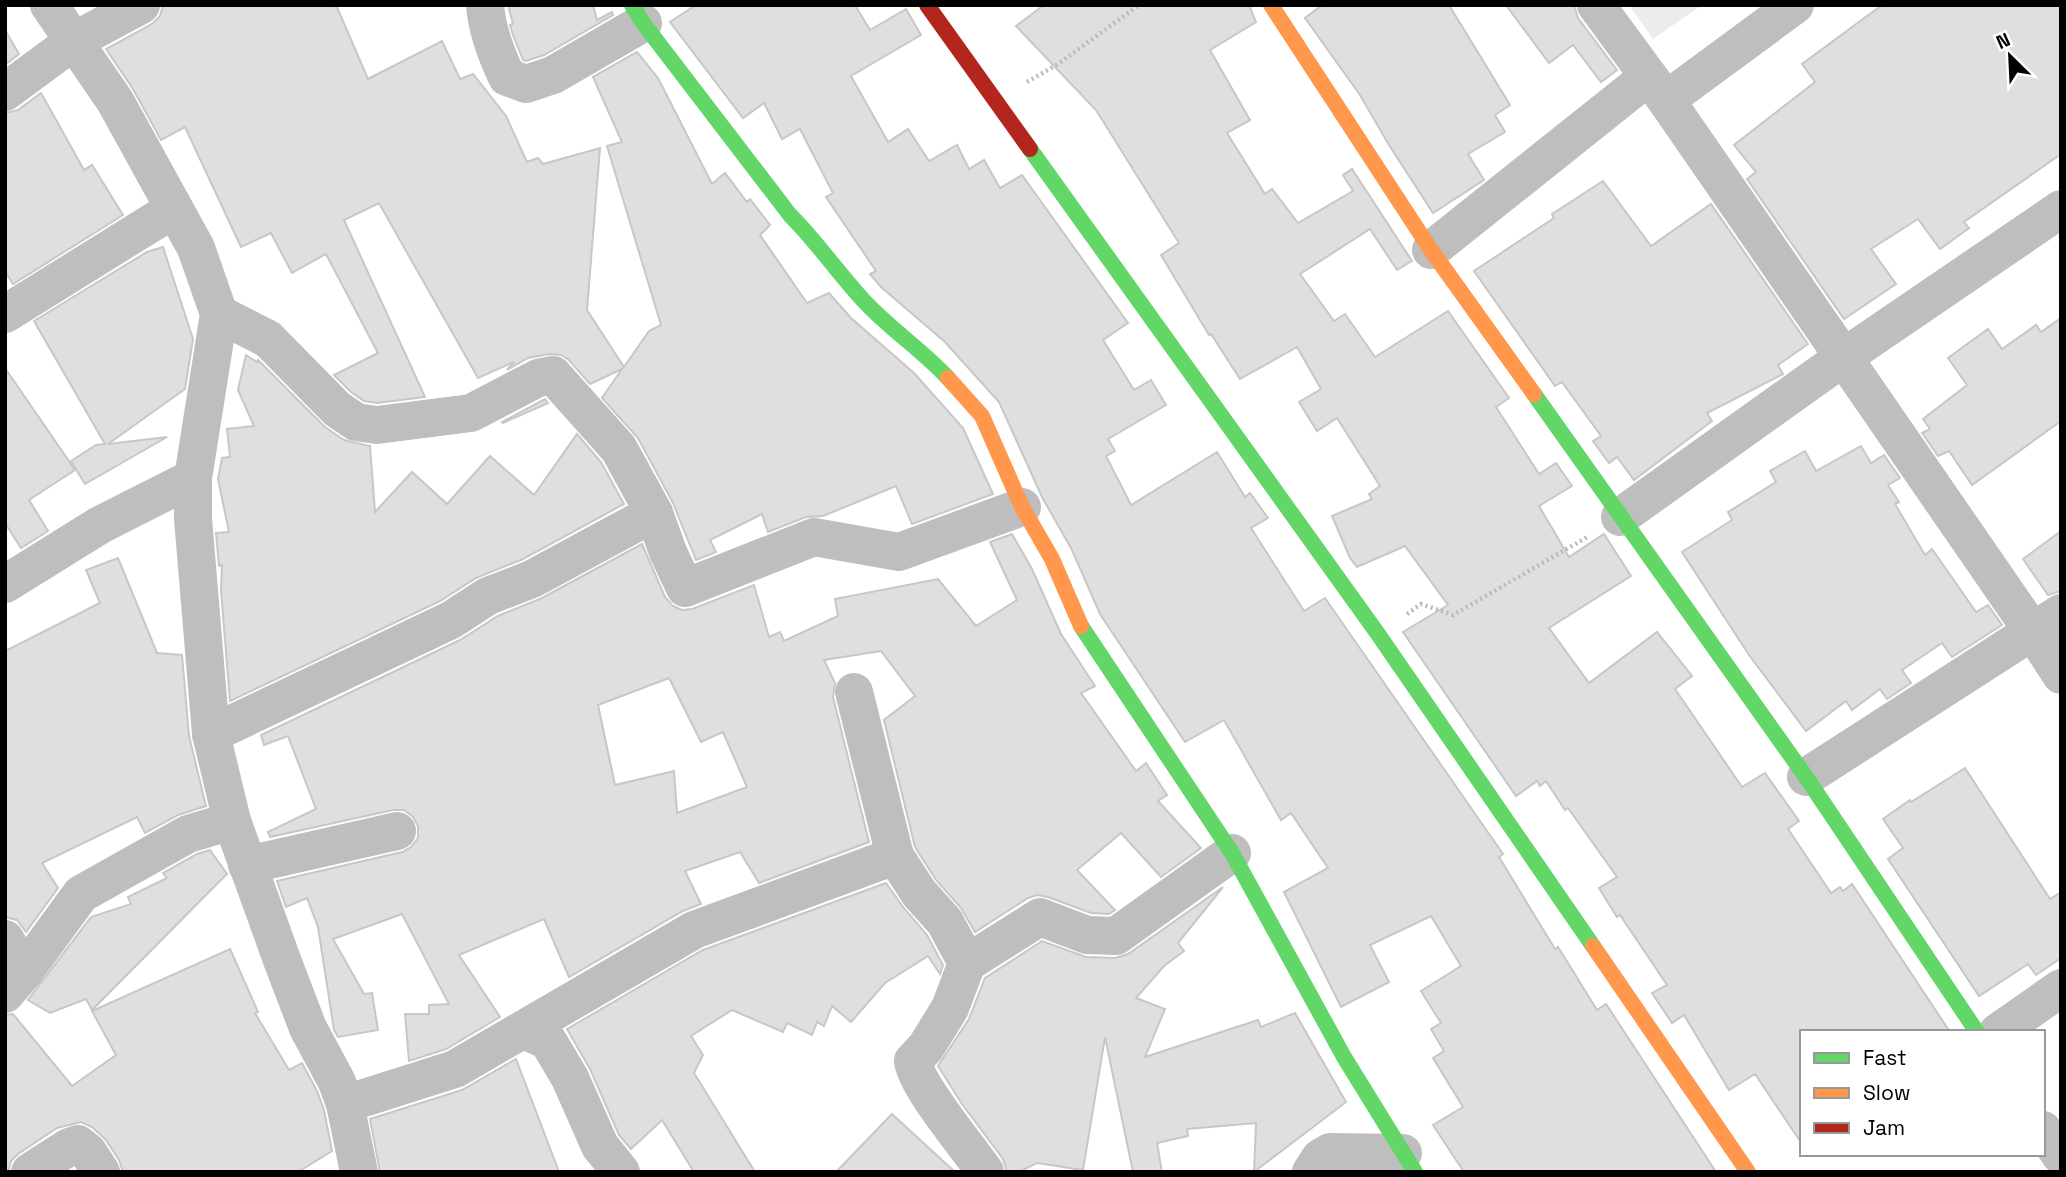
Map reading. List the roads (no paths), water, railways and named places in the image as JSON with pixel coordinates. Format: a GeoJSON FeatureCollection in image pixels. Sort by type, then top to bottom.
{"type":"FeatureCollection","features":[{"type":"Feature","properties":{"kind":"street"},"geometry":{"type":"LineString","coordinates":[[49,5],[115,101],[196,248],[219,314],[193,478],[193,519],[211,734],[232,821],[247,865],[308,1028],[337,1082],[345,1104],[359,1172]]}},
{"type":"Feature","properties":{"kind":"street"},"geometry":{"type":"LineString","coordinates":[[5,92],[74,41],[141,5]]}},
{"type":"Feature","properties":{"kind":"street"},"geometry":{"type":"LineString","coordinates":[[485,5],[486,21],[496,54],[508,78],[526,84],[553,75],[637,14],[790,215],[814,239],[865,302],[929,357],[982,416],[1022,507],[1052,559],[1081,625],[1232,853],[1344,1056],[1409,1162]]}},
{"type":"Feature","properties":{"kind":"street"},"geometry":{"type":"LineString","coordinates":[[927,5],[1378,634],[1748,1172]]}},
{"type":"Feature","properties":{"kind":"street"},"geometry":{"type":"LineString","coordinates":[[1271,5],[1431,250],[1806,777],[1976,1030]]}},
{"type":"Feature","properties":{"kind":"street"},"geometry":{"type":"LineString","coordinates":[[1597,5],[1844,357],[2047,622],[2061,675]]}},
{"type":"Feature","properties":{"kind":"street"},"geometry":{"type":"LineString","coordinates":[[1431,250],[1657,88],[1795,5]]}},
{"type":"Feature","properties":{"kind":"street"},"geometry":{"type":"LineString","coordinates":[[5,314],[174,209]]}},
{"type":"Feature","properties":{"kind":"street"},"geometry":{"type":"LineString","coordinates":[[1620,517],[1844,357],[2061,209]]}},
{"type":"Feature","properties":{"kind":"street"},"geometry":{"type":"LineString","coordinates":[[219,314],[268,339],[337,409],[356,422],[377,425],[471,413],[538,378],[553,375],[620,449],[653,513],[685,588],[814,537],[899,552],[1022,507]]}},
{"type":"Feature","properties":{"kind":"street"},"geometry":{"type":"LineString","coordinates":[[5,584],[100,525],[193,478]]}},
{"type":"Feature","properties":{"kind":"street"},"geometry":{"type":"LineString","coordinates":[[211,734],[451,620],[488,596],[532,579],[653,513]]}},
{"type":"Feature","properties":{"kind":"street"},"geometry":{"type":"LineString","coordinates":[[1806,777],[2047,622]]}},
{"type":"Feature","properties":{"kind":"street"},"geometry":{"type":"LineString","coordinates":[[854,692],[895,856],[919,893],[945,922],[967,963]]}},
{"type":"Feature","properties":{"kind":"street"},"geometry":{"type":"LineString","coordinates":[[15,983],[81,894],[188,834],[232,821]]}},
{"type":"Feature","properties":{"kind":"street"},"geometry":{"type":"LineString","coordinates":[[247,865],[397,831]]}},
{"type":"Feature","properties":{"kind":"street"},"geometry":{"type":"LineString","coordinates":[[985,1172],[914,1072],[913,1061],[926,1047],[950,1008],[967,963],[1040,917],[1087,935],[1116,936],[1232,853]]}},
{"type":"Feature","properties":{"kind":"street"},"geometry":{"type":"LineString","coordinates":[[345,1104],[455,1069],[694,930],[895,856]]}},
{"type":"Feature","properties":{"kind":"street"},"geometry":{"type":"LineString","coordinates":[[5,939],[15,983]]}},
{"type":"Feature","properties":{"kind":"street"},"geometry":{"type":"LineString","coordinates":[[2001,1030],[2061,988]]}},
{"type":"Feature","properties":{"kind":"street"},"geometry":{"type":"LineString","coordinates":[[524,1030],[548,1041],[569,1078],[600,1146],[621,1172]]}},
{"type":"Feature","properties":{"kind":"street"},"geometry":{"type":"LineString","coordinates":[[2045,1133],[2061,1156]]}},
{"type":"Feature","properties":{"kind":"street"},"geometry":{"type":"LineString","coordinates":[[30,1172],[78,1144],[88,1152],[101,1172]]}},
{"type":"Feature","properties":{"kind":"street"},"geometry":{"type":"LineString","coordinates":[[1311,1172],[1320,1158],[1330,1152],[1409,1162]]}}]}
